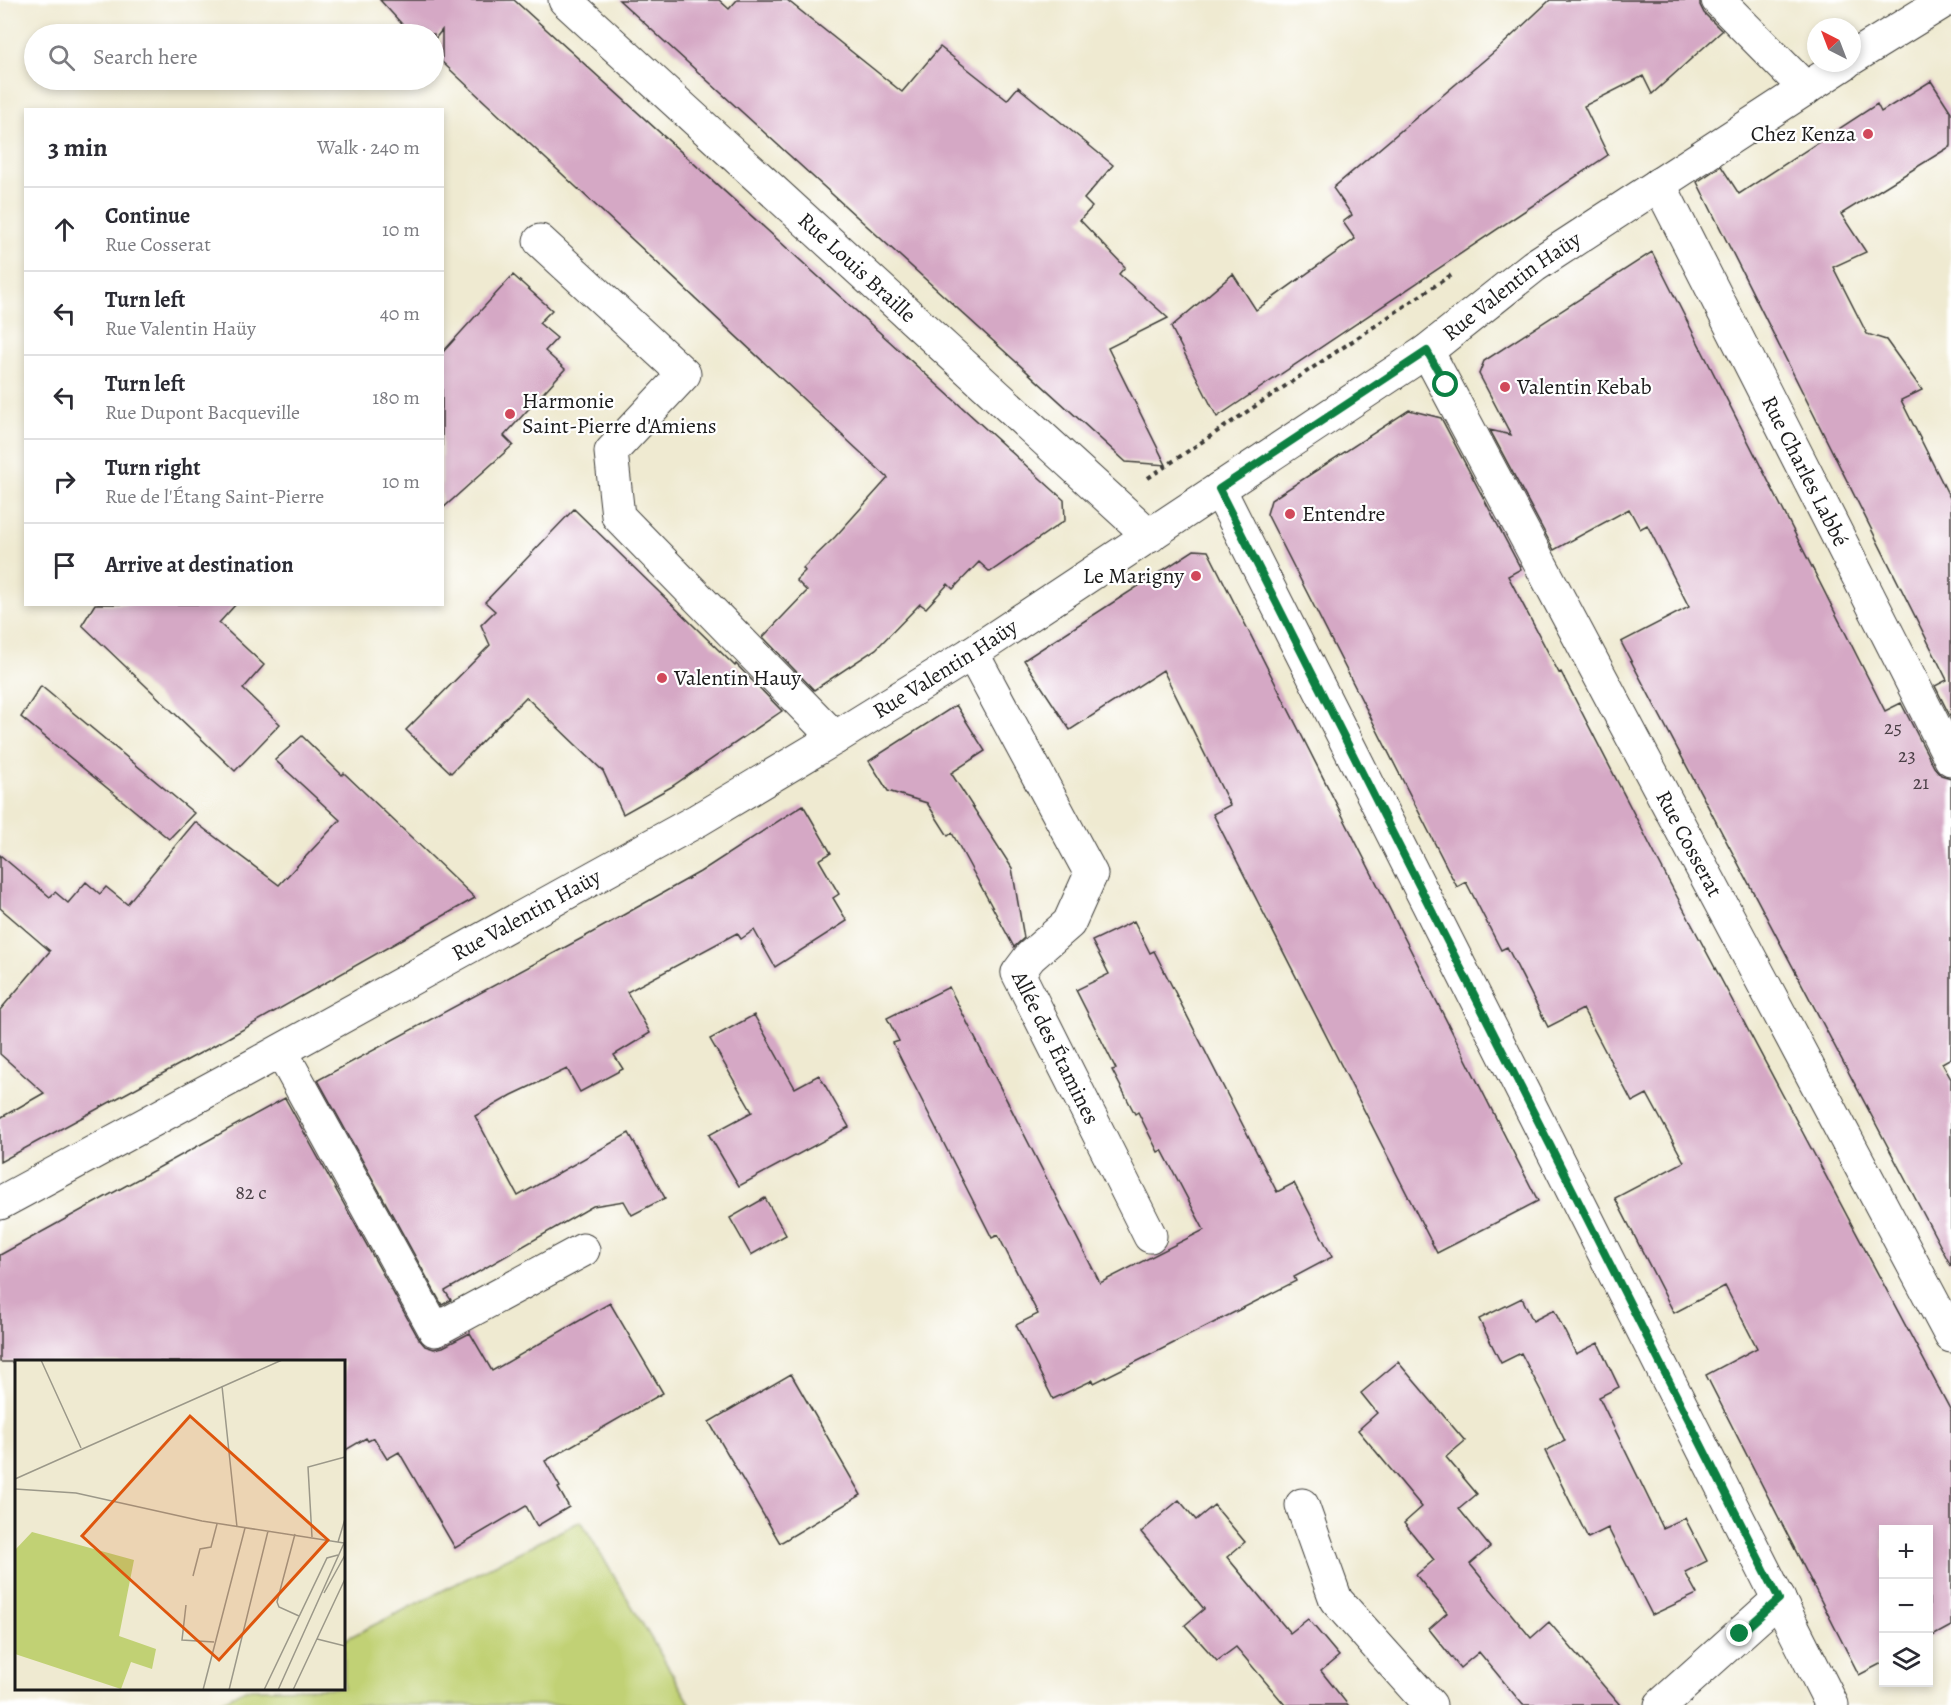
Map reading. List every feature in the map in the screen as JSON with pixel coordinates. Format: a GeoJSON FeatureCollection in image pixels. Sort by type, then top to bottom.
{"type":"FeatureCollection","features":[{"type":"Feature","properties":{"kind":"street","name":"Rue Louis Braille"},"geometry":{"type":"LineString","coordinates":[[565,0],[1150,536]]}},
{"type":"Feature","properties":{"kind":"street"},"geometry":{"type":"LineString","coordinates":[[1718,0],[1806,88]]}},
{"type":"Feature","properties":{"kind":"street"},"geometry":{"type":"LineString","coordinates":[[1861,52],[1946,0]]}},
{"type":"Feature","properties":{"kind":"street","name":"Rue Valentin Haüy"},"geometry":{"type":"LineString","coordinates":[[0,1203],[281,1051],[698,820],[835,738],[972,653],[1427,351],[1534,266],[1831,72]]}},
{"type":"Feature","properties":{"kind":"street","name":"Rue Charles Labbé"},"geometry":{"type":"LineString","coordinates":[[1659,184],[1951,759]]}},
{"type":"Feature","properties":{"kind":"street"},"geometry":{"type":"LineString","coordinates":[[540,241],[684,374],[611,452],[618,516],[835,738]]}},
{"type":"Feature","properties":{"kind":"street","name":"Rue Cosserat"},"geometry":{"type":"LineString","coordinates":[[1427,351],[1951,1336]]}},
{"type":"Feature","properties":{"kind":"street"},"geometry":{"type":"LineString","coordinates":[[1219,489],[1832,1705]]}},
{"type":"Feature","properties":{"kind":"street","name":"Allée des Étamines"},"geometry":{"type":"LineString","coordinates":[[972,653],[1090,874],[1069,923],[1030,957],[1018,973],[1150,1236]]}},
{"type":"Feature","properties":{"kind":"street"},"geometry":{"type":"LineString","coordinates":[[281,1051],[435,1330],[583,1250]]}},
{"type":"Feature","properties":{"kind":"street"},"geometry":{"type":"LineString","coordinates":[[1302,1505],[1336,1600],[1430,1705]]}},
{"type":"Feature","properties":{"kind":"street"},"geometry":{"type":"LineString","coordinates":[[1661,1705],[1779,1599]]}},
{"type":"Feature","properties":{"kind":"path"},"geometry":{"type":"LineString","coordinates":[[1113,501],[1458,271]]}},
{"type":"Feature","properties":{"kind":"green space"},"geometry":{"type":"Polygon","coordinates":[[[581,1521],[691,1705],[213,1705],[244,1690],[345,1690],[345,1639],[581,1521]]]}},
{"type":"Feature","properties":{"kind":"building"},"geometry":{"type":"Polygon","coordinates":[[[380,0],[514,0],[1064,500],[1065,520],[990,572],[979,562],[953,589],[948,584],[926,608],[920,604],[876,649],[814,690],[763,637],[807,591],[796,580],[805,571],[803,568],[835,537],[888,478],[444,64],[444,24],[402,24],[380,0]]]}},
{"type":"Feature","properties":{"kind":"building"},"geometry":{"type":"Polygon","coordinates":[[[619,0],[719,0],[729,9],[737,0],[787,0],[902,92],[940,47],[1007,100],[1018,87],[1113,165],[1084,199],[1092,207],[1080,220],[1125,267],[1119,274],[1168,318],[1108,348],[1166,465],[1126,462],[619,0]]]}},
{"type":"Feature","properties":{"kind":"building"},"geometry":{"type":"Polygon","coordinates":[[[1550,0],[1700,0],[1704,13],[1722,31],[1652,94],[1643,76],[1584,106],[1608,155],[1217,417],[1171,327],[1233,274],[1256,310],[1355,239],[1343,222],[1352,215],[1333,188],[1501,46],[1550,0]]]}},
{"type":"Feature","properties":{"kind":"building"},"geometry":{"type":"Polygon","coordinates":[[[1931,81],[1951,112],[1951,146],[1841,214],[1866,252],[1833,267],[1867,334],[1886,340],[1922,390],[1901,400],[1951,500],[1951,718],[1935,686],[1947,680],[1697,182],[1721,166],[1739,194],[1877,104],[1881,112],[1931,81]]]}},
{"type":"Feature","properties":{"kind":"building"},"geometry":{"type":"Polygon","coordinates":[[[1652,252],[1885,711],[1901,703],[1934,767],[1941,775],[1951,778],[1951,1058],[1942,1063],[1951,1079],[1951,1266],[1621,642],[1689,607],[1647,525],[1640,529],[1629,509],[1554,550],[1490,430],[1511,435],[1479,374],[1484,361],[1652,252]]]}},
{"type":"Feature","properties":{"kind":"building"},"geometry":{"type":"Polygon","coordinates":[[[513,275],[552,310],[539,323],[557,338],[545,351],[565,369],[504,436],[513,445],[444,507],[444,351],[513,275]]]}},
{"type":"Feature","properties":{"kind":"building"},"geometry":{"type":"Polygon","coordinates":[[[1409,410],[1441,418],[1521,569],[1508,576],[1559,673],[1561,672],[1665,874],[1951,1411],[1951,1626],[1933,1636],[1933,1525],[1879,1525],[1879,1665],[1859,1675],[1706,1375],[1757,1348],[1725,1286],[1674,1313],[1615,1198],[1684,1162],[1647,1094],[1632,1102],[1583,1009],[1548,1027],[1507,947],[1501,950],[1466,882],[1457,887],[1267,514],[1271,500],[1409,410]]]}},
{"type":"Feature","properties":{"kind":"building"},"geometry":{"type":"Polygon","coordinates":[[[574,509],[782,711],[671,787],[623,814],[603,771],[526,697],[451,773],[406,730],[490,645],[481,625],[495,611],[485,602],[574,509]]]}},
{"type":"Feature","properties":{"kind":"building"},"geometry":{"type":"Polygon","coordinates":[[[1194,550],[1208,551],[1538,1201],[1437,1253],[1213,814],[1230,805],[1163,670],[1070,730],[1024,660],[1194,550]]]}},
{"type":"Feature","properties":{"kind":"building"},"geometry":{"type":"Polygon","coordinates":[[[94,606],[234,606],[219,623],[264,665],[243,689],[280,724],[235,771],[82,625],[94,606]]]}},
{"type":"Feature","properties":{"kind":"building"},"geometry":{"type":"Polygon","coordinates":[[[41,686],[194,813],[169,839],[21,717],[41,686]]]}},
{"type":"Feature","properties":{"kind":"building"},"geometry":{"type":"Polygon","coordinates":[[[956,705],[985,751],[951,773],[1012,868],[1024,938],[1014,947],[952,833],[948,836],[927,803],[888,791],[869,761],[956,705]]]}},
{"type":"Feature","properties":{"kind":"building"},"geometry":{"type":"Polygon","coordinates":[[[302,736],[475,898],[226,1039],[0,1162],[0,1118],[44,1093],[0,1054],[0,1010],[50,951],[0,908],[0,855],[50,897],[55,892],[68,903],[86,882],[100,894],[106,887],[127,904],[195,822],[279,885],[340,820],[275,760],[302,736]]]}},
{"type":"Feature","properties":{"kind":"building"},"geometry":{"type":"Polygon","coordinates":[[[803,805],[831,853],[819,860],[839,894],[833,898],[847,921],[775,967],[754,930],[741,939],[737,933],[627,992],[650,1033],[614,1055],[623,1069],[580,1092],[567,1069],[512,1095],[475,1116],[518,1196],[629,1133],[665,1198],[632,1215],[624,1201],[593,1206],[445,1291],[451,1300],[442,1305],[318,1080],[700,872],[803,805]]]}},
{"type":"Feature","properties":{"kind":"building"},"geometry":{"type":"Polygon","coordinates":[[[1134,921],[1150,953],[1154,951],[1277,1192],[1294,1183],[1332,1257],[1294,1277],[1296,1281],[1094,1383],[1093,1380],[1053,1399],[1016,1325],[1038,1314],[998,1235],[992,1238],[893,1043],[899,1041],[887,1018],[949,987],[1100,1283],[1204,1230],[1162,1150],[1158,1152],[1138,1112],[1135,1114],[1112,1070],[1116,1069],[1076,990],[1109,974],[1092,941],[1134,921]]]}},
{"type":"Feature","properties":{"kind":"building"},"geometry":{"type":"Polygon","coordinates":[[[754,1015],[795,1088],[819,1075],[849,1127],[739,1186],[709,1135],[752,1112],[710,1039],[754,1015]]]}},
{"type":"Feature","properties":{"kind":"building"},"geometry":{"type":"Polygon","coordinates":[[[285,1098],[425,1346],[434,1349],[443,1347],[470,1333],[492,1371],[610,1303],[663,1393],[545,1461],[569,1507],[537,1526],[526,1506],[455,1548],[399,1452],[387,1459],[374,1438],[368,1441],[366,1438],[345,1450],[345,1360],[15,1360],[15,1362],[0,1362],[0,1255],[285,1098]]]}},
{"type":"Feature","properties":{"kind":"building"},"geometry":{"type":"Polygon","coordinates":[[[765,1198],[786,1235],[751,1255],[730,1218],[765,1198]]]}},
{"type":"Feature","properties":{"kind":"building"},"geometry":{"type":"Polygon","coordinates":[[[1522,1298],[1533,1321],[1554,1310],[1576,1354],[1598,1343],[1619,1387],[1599,1397],[1663,1528],[1685,1518],[1707,1561],[1685,1572],[1697,1594],[1652,1615],[1608,1528],[1588,1538],[1545,1451],[1565,1441],[1544,1397],[1521,1353],[1501,1363],[1479,1319],[1522,1298]]]}},
{"type":"Feature","properties":{"kind":"building"},"geometry":{"type":"Polygon","coordinates":[[[1398,1362],[1465,1441],[1446,1457],[1477,1494],[1459,1509],[1490,1547],[1470,1564],[1531,1638],[1549,1622],[1620,1705],[1523,1705],[1479,1652],[1460,1668],[1429,1629],[1447,1613],[1416,1575],[1434,1560],[1404,1523],[1422,1507],[1358,1430],[1377,1413],[1361,1393],[1398,1362]]]}},
{"type":"Feature","properties":{"kind":"building"},"geometry":{"type":"Polygon","coordinates":[[[791,1374],[861,1495],[780,1543],[709,1422],[791,1374]]]}},
{"type":"Feature","properties":{"kind":"building"},"geometry":{"type":"Polygon","coordinates":[[[1179,1500],[1196,1520],[1214,1505],[1245,1542],[1227,1557],[1290,1633],[1308,1619],[1339,1656],[1321,1671],[1348,1705],[1285,1705],[1236,1647],[1217,1661],[1185,1625],[1204,1609],[1141,1532],[1179,1500]]]}},
{"type":"Feature","properties":{"kind":"place","name":"Chez Kenza"},"geometry":{"type":"Point","coordinates":[1868,134]}},
{"type":"Feature","properties":{"kind":"place","name":"Valentin Kebab"},"geometry":{"type":"Point","coordinates":[1505,387]}},
{"type":"Feature","properties":{"kind":"place","name":"Harmonie Saint-Pierre d'Amiens"},"geometry":{"type":"Point","coordinates":[510,414]}},
{"type":"Feature","properties":{"kind":"place","name":"Entendre"},"geometry":{"type":"Point","coordinates":[1290,514]}},
{"type":"Feature","properties":{"kind":"place","name":"Le Marigny"},"geometry":{"type":"Point","coordinates":[1196,576]}},
{"type":"Feature","properties":{"kind":"place","name":"Valentin Hauy"},"geometry":{"type":"Point","coordinates":[662,678]}},
{"type":"Feature","properties":{"kind":"route"},"geometry":{"type":"LineString","coordinates":[[1446,385],[1427,351],[1219,489],[1779,1599],[1740,1634]]}}]}
